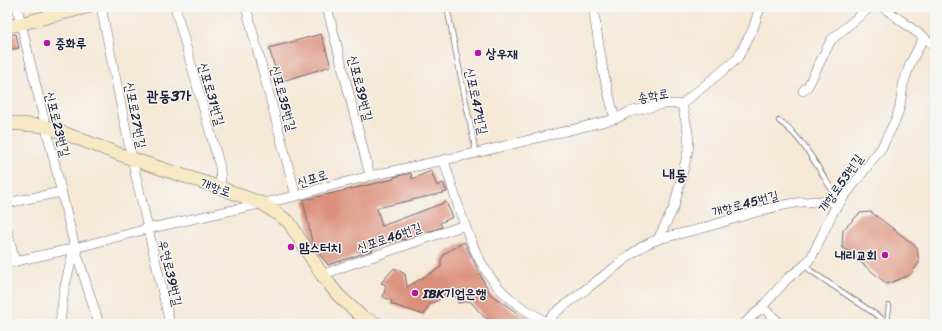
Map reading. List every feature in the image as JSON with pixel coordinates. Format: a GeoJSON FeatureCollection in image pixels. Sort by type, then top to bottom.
{"type":"FeatureCollection","features":[{"type":"Feature","properties":{"kind":"street","name":"신포로23번길"},"geometry":{"type":"LineString","coordinates":[[17,7],[75,248],[98,324]]}},
{"type":"Feature","properties":{"kind":"street"},"geometry":{"type":"LineString","coordinates":[[7,27],[87,7]]}},
{"type":"Feature","properties":{"kind":"street","name":"신포로27번길"},"geometry":{"type":"LineString","coordinates":[[101,7],[147,229]]}},
{"type":"Feature","properties":{"kind":"street","name":"신포로31번길"},"geometry":{"type":"LineString","coordinates":[[175,7],[220,167],[221,188]]}},
{"type":"Feature","properties":{"kind":"street","name":"신포로35번길"},"geometry":{"type":"LineString","coordinates":[[246,7],[296,196]]}},
{"type":"Feature","properties":{"kind":"street","name":"신포로39번길"},"geometry":{"type":"LineString","coordinates":[[327,7],[370,176]]}},
{"type":"Feature","properties":{"kind":"street"},"geometry":{"type":"LineString","coordinates":[[593,7],[603,71],[615,119]]}},
{"type":"Feature","properties":{"kind":"street","name":"송학로"},"geometry":{"type":"LineString","coordinates":[[615,119],[629,112],[663,104],[682,104],[737,59],[753,29],[760,7]]}},
{"type":"Feature","properties":{"kind":"street"},"geometry":{"type":"LineString","coordinates":[[803,91],[808,86],[831,40],[870,7]]}},
{"type":"Feature","properties":{"kind":"street"},"geometry":{"type":"LineString","coordinates":[[884,7],[935,46]]}},
{"type":"Feature","properties":{"kind":"street","name":"개항로53번길"},"geometry":{"type":"LineString","coordinates":[[744,324],[762,307],[788,278],[805,265],[812,256],[834,210],[882,147],[896,119],[900,106],[903,85],[910,64],[924,37]]}},
{"type":"Feature","properties":{"kind":"street"},"geometry":{"type":"LineString","coordinates":[[658,239],[674,207],[689,147],[688,132],[682,104]]}},
{"type":"Feature","properties":{"kind":"street","name":"신포로"},"geometry":{"type":"LineString","coordinates":[[7,229],[11,263],[147,229],[263,204],[370,176],[476,153],[615,119]]}},
{"type":"Feature","properties":{"kind":"street","name":"개항로"},"geometry":{"type":"LineString","coordinates":[[7,123],[45,126],[132,159],[221,188],[263,204],[289,222],[322,275],[359,321],[377,324]]}},
{"type":"Feature","properties":{"kind":"street"},"geometry":{"type":"LineString","coordinates":[[444,160],[465,225],[486,271],[500,289],[516,303],[548,323]]}},
{"type":"Feature","properties":{"kind":"street"},"geometry":{"type":"LineString","coordinates":[[7,203],[61,192]]}},
{"type":"Feature","properties":{"kind":"street","name":"개항로45번길"},"geometry":{"type":"LineString","coordinates":[[548,323],[556,312],[632,255],[658,239],[782,205],[826,200],[840,203]]}},
{"type":"Feature","properties":{"kind":"street","name":"신포로46번길"},"geometry":{"type":"LineString","coordinates":[[322,275],[465,225]]}},
{"type":"Feature","properties":{"kind":"street","name":"우현로39번길"},"geometry":{"type":"LineString","coordinates":[[147,229],[170,324]]}},
{"type":"Feature","properties":{"kind":"street"},"geometry":{"type":"LineString","coordinates":[[60,324],[64,290],[75,248]]}},
{"type":"Feature","properties":{"kind":"street"},"geometry":{"type":"LineString","coordinates":[[762,307],[781,324]]}},
{"type":"Feature","properties":{"kind":"lane","name":"신포로47번길"},"geometry":{"type":"LineString","coordinates":[[447,7],[476,153]]}},
{"type":"Feature","properties":{"kind":"lane"},"geometry":{"type":"LineString","coordinates":[[779,121],[789,128],[806,149],[840,203]]}},
{"type":"Feature","properties":{"kind":"lane"},"geometry":{"type":"LineString","coordinates":[[805,265],[811,271],[887,323],[889,306]]}},
{"type":"Feature","properties":{"kind":"building"},"geometry":{"type":"Polygon","coordinates":[[[16,34],[19,48],[7,50],[7,36],[16,34]]]}},
{"type":"Feature","properties":{"kind":"building"},"geometry":{"type":"Polygon","coordinates":[[[321,34],[331,66],[279,82],[269,48],[321,34]]]}},
{"type":"Feature","properties":{"kind":"building"},"geometry":{"type":"Polygon","coordinates":[[[431,171],[437,186],[443,183],[447,192],[377,208],[382,226],[446,202],[453,217],[440,223],[442,227],[403,240],[402,239],[372,248],[373,250],[328,265],[313,246],[303,200],[394,179],[394,177],[411,173],[412,179],[431,171]]]}},
{"type":"Feature","properties":{"kind":"building","name":"내리교회"},"geometry":{"type":"Polygon","coordinates":[[[871,212],[917,247],[919,263],[910,275],[887,284],[842,247],[843,230],[860,213],[871,212]]]}},
{"type":"Feature","properties":{"kind":"building"},"geometry":{"type":"Polygon","coordinates":[[[464,242],[490,294],[533,324],[498,324],[484,317],[470,301],[458,303],[452,292],[429,305],[424,315],[391,304],[392,301],[383,297],[386,285],[381,283],[394,268],[405,274],[407,287],[441,267],[441,260],[445,253],[464,242]]]}},
{"type":"Feature","properties":{"kind":"place","name":"중화루"},"geometry":{"type":"Point","coordinates":[47,43]}},
{"type":"Feature","properties":{"kind":"place","name":"상우재"},"geometry":{"type":"Point","coordinates":[478,53]}},
{"type":"Feature","properties":{"kind":"place","name":"맘스터치"},"geometry":{"type":"Point","coordinates":[291,247]}},
{"type":"Feature","properties":{"kind":"place","name":"내리교회"},"geometry":{"type":"Point","coordinates":[885,255]}},
{"type":"Feature","properties":{"kind":"place","name":"IBK기업은행"},"geometry":{"type":"Point","coordinates":[415,293]}},
{"type":"Feature","properties":{"kind":"district","name":"관동3가"},"geometry":{"type":"Point","coordinates":[169,96]}},
{"type":"Feature","properties":{"kind":"district","name":"내동"},"geometry":{"type":"Point","coordinates":[675,175]}}]}
